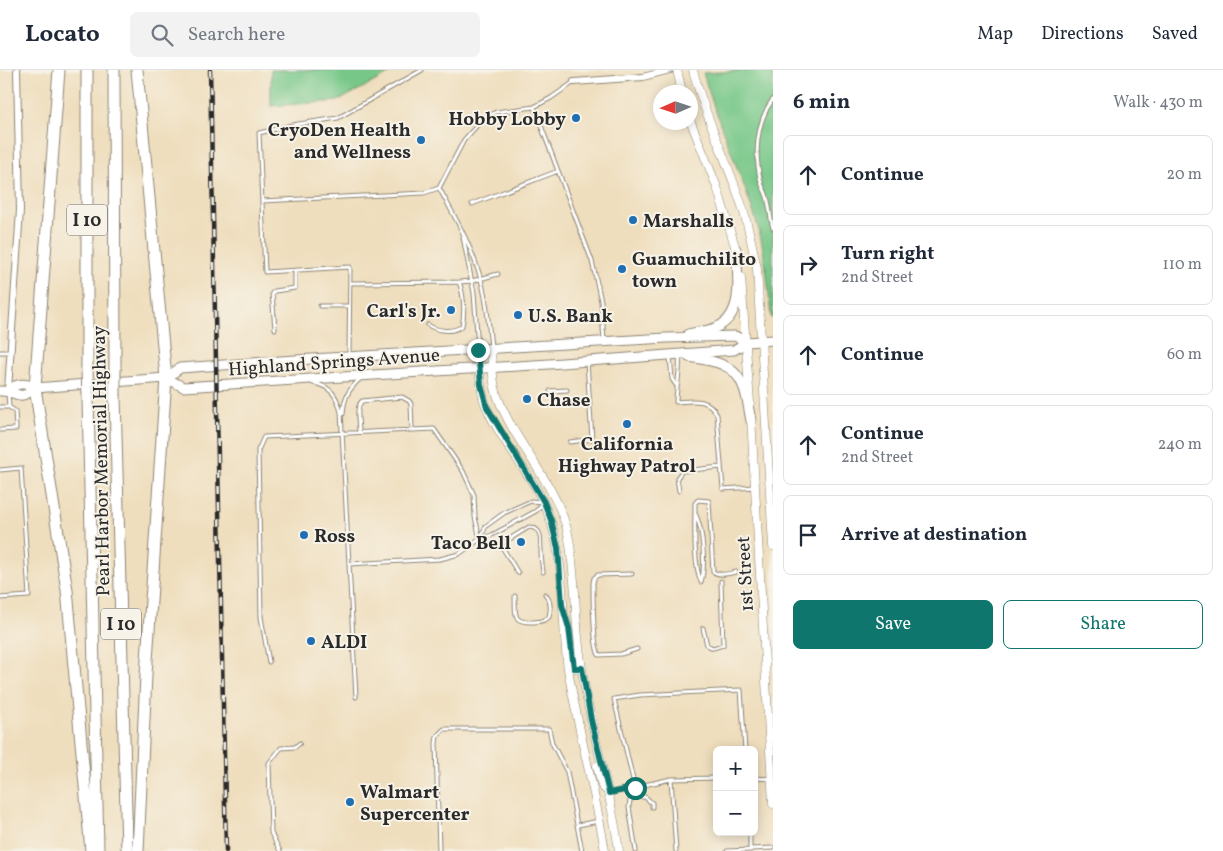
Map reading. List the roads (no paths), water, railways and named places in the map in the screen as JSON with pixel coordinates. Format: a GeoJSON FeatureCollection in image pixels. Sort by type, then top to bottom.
{"type":"FeatureCollection","features":[{"type":"Feature","properties":{"kind":"highway"},"geometry":{"type":"LineString","coordinates":[[59,70],[35,388],[68,600],[91,851]]}},
{"type":"Feature","properties":{"kind":"highway","name":"Pearl Harbor Memorial Highway"},"geometry":{"type":"LineString","coordinates":[[86,70],[87,370],[98,851]]}},
{"type":"Feature","properties":{"kind":"highway","name":"Pearl Harbor Memorial Highway"},"geometry":{"type":"LineString","coordinates":[[114,70],[115,396],[127,851]]}},
{"type":"Feature","properties":{"kind":"highway"},"geometry":{"type":"LineString","coordinates":[[137,70],[166,378],[146,675],[138,851]]}},
{"type":"Feature","properties":{"kind":"main road"},"geometry":{"type":"LineString","coordinates":[[666,338],[715,328],[727,318],[734,309],[737,300],[736,249]]}},
{"type":"Feature","properties":{"kind":"main road"},"geometry":{"type":"LineString","coordinates":[[666,338],[734,336],[747,342]]}},
{"type":"Feature","properties":{"kind":"main road","name":"Highland Springs Avenue"},"geometry":{"type":"LineString","coordinates":[[4,390],[15,384],[28,384],[35,388],[166,378],[180,368],[666,338]]}},
{"type":"Feature","properties":{"kind":"main road","name":"Highland Springs Avenue"},"geometry":{"type":"LineString","coordinates":[[166,378],[183,387],[493,368],[675,356],[734,350],[747,342],[773,340]]}},
{"type":"Feature","properties":{"kind":"main road"},"geometry":{"type":"LineString","coordinates":[[675,356],[722,364],[734,372],[744,386],[751,421]]}},
{"type":"Feature","properties":{"kind":"street"},"geometry":{"type":"LineString","coordinates":[[4,390],[10,352],[20,210],[18,70]]}},
{"type":"Feature","properties":{"kind":"street"},"geometry":{"type":"LineString","coordinates":[[574,82],[643,77],[670,70]]}},
{"type":"Feature","properties":{"kind":"street"},"geometry":{"type":"LineString","coordinates":[[677,70],[680,85]]}},
{"type":"Feature","properties":{"kind":"street","name":"1st Street"},"geometry":{"type":"LineString","coordinates":[[693,70],[743,210],[751,239],[756,270],[773,546]]}},
{"type":"Feature","properties":{"kind":"street","name":"1st Street"},"geometry":{"type":"LineString","coordinates":[[694,130],[717,187],[736,249],[743,293],[773,804]]}},
{"type":"Feature","properties":{"kind":"street"},"geometry":{"type":"LineString","coordinates":[[478,350],[483,397],[487,407],[544,502],[558,548],[568,669],[605,851]]}},
{"type":"Feature","properties":{"kind":"street"},"geometry":{"type":"LineString","coordinates":[[491,350],[496,392],[503,409],[554,496],[567,530],[582,668],[591,720],[609,793],[619,851]]}},
{"type":"Feature","properties":{"kind":"street"},"geometry":{"type":"LineString","coordinates":[[562,605],[569,628],[574,668],[582,668]]}},
{"type":"Feature","properties":{"kind":"street"},"geometry":{"type":"LineString","coordinates":[[578,724],[586,727],[588,731],[602,786],[609,793]]}},
{"type":"Feature","properties":{"kind":"lane"},"geometry":{"type":"LineString","coordinates":[[349,358],[350,267],[265,272],[260,133],[292,125],[338,118],[422,70]]}},
{"type":"Feature","properties":{"kind":"lane"},"geometry":{"type":"LineString","coordinates":[[262,201],[424,193],[439,188],[464,140],[480,121],[496,112],[534,107],[574,82]]}},
{"type":"Feature","properties":{"kind":"lane"},"geometry":{"type":"LineString","coordinates":[[773,99],[762,121],[758,139],[759,173],[773,228]]}},
{"type":"Feature","properties":{"kind":"lane"},"geometry":{"type":"LineString","coordinates":[[534,107],[592,261],[601,301],[604,342]]}},
{"type":"Feature","properties":{"kind":"lane"},"geometry":{"type":"LineString","coordinates":[[472,204],[558,171]]}},
{"type":"Feature","properties":{"kind":"lane"},"geometry":{"type":"LineString","coordinates":[[439,188],[470,249],[481,279],[486,298],[491,350]]}},
{"type":"Feature","properties":{"kind":"lane"},"geometry":{"type":"LineString","coordinates":[[462,234],[472,281],[478,350]]}},
{"type":"Feature","properties":{"kind":"lane"},"geometry":{"type":"LineString","coordinates":[[275,329],[272,293],[295,288],[295,270]]}},
{"type":"Feature","properties":{"kind":"lane"},"geometry":{"type":"LineString","coordinates":[[350,283],[459,282],[472,281],[498,274]]}},
{"type":"Feature","properties":{"kind":"lane"},"geometry":{"type":"LineString","coordinates":[[428,325],[434,329],[442,330],[459,329],[462,326],[462,288],[459,282]]}},
{"type":"Feature","properties":{"kind":"lane"},"geometry":{"type":"LineString","coordinates":[[320,306],[349,306]]}},
{"type":"Feature","properties":{"kind":"lane"},"geometry":{"type":"LineString","coordinates":[[0,352],[10,352]]}},
{"type":"Feature","properties":{"kind":"lane"},"geometry":{"type":"LineString","coordinates":[[675,356],[672,379],[676,386]]}},
{"type":"Feature","properties":{"kind":"lane"},"geometry":{"type":"LineString","coordinates":[[675,356],[680,370],[676,386],[676,402],[700,401],[712,406],[715,410],[718,420],[723,489],[755,487]]}},
{"type":"Feature","properties":{"kind":"lane"},"geometry":{"type":"LineString","coordinates":[[570,442],[592,439],[587,361]]}},
{"type":"Feature","properties":{"kind":"lane"},"geometry":{"type":"LineString","coordinates":[[342,422],[345,397],[350,387],[360,379],[380,375]]}},
{"type":"Feature","properties":{"kind":"lane"},"geometry":{"type":"LineString","coordinates":[[298,380],[320,384],[333,391],[338,400],[343,432],[356,698]]}},
{"type":"Feature","properties":{"kind":"lane"},"geometry":{"type":"LineString","coordinates":[[0,430],[16,429],[15,411],[9,406],[4,390]]}},
{"type":"Feature","properties":{"kind":"lane"},"geometry":{"type":"LineString","coordinates":[[550,391],[567,390]]}},
{"type":"Feature","properties":{"kind":"lane"},"geometry":{"type":"LineString","coordinates":[[359,432],[358,408],[362,401],[402,397],[411,404],[412,430]]}},
{"type":"Feature","properties":{"kind":"lane"},"geometry":{"type":"LineString","coordinates":[[0,407],[9,406]]}},
{"type":"Feature","properties":{"kind":"lane"},"geometry":{"type":"LineString","coordinates":[[269,662],[261,617],[258,450],[264,437],[434,428],[463,471],[474,495],[475,517],[480,539]]}},
{"type":"Feature","properties":{"kind":"lane"},"geometry":{"type":"LineString","coordinates":[[679,491],[677,478],[682,472],[721,467]]}},
{"type":"Feature","properties":{"kind":"lane"},"geometry":{"type":"LineString","coordinates":[[0,470],[21,468],[29,596],[0,598]]}},
{"type":"Feature","properties":{"kind":"lane"},"geometry":{"type":"LineString","coordinates":[[701,582],[698,574],[695,513],[695,503],[698,500],[709,501],[713,572],[719,575],[726,575],[736,572]]}},
{"type":"Feature","properties":{"kind":"lane"},"geometry":{"type":"LineString","coordinates":[[480,539],[486,526],[504,514],[531,501],[544,502]]}},
{"type":"Feature","properties":{"kind":"lane"},"geometry":{"type":"LineString","coordinates":[[349,564],[440,560],[459,554],[480,539],[492,535],[536,511],[544,502]]}},
{"type":"Feature","properties":{"kind":"lane"},"geometry":{"type":"LineString","coordinates":[[518,573],[502,548],[503,544],[529,527],[538,530],[541,537],[540,550],[543,572]]}},
{"type":"Feature","properties":{"kind":"lane"},"geometry":{"type":"LineString","coordinates":[[632,574],[598,575],[592,582],[596,652],[599,655],[621,654],[637,650]]}},
{"type":"Feature","properties":{"kind":"lane"},"geometry":{"type":"LineString","coordinates":[[703,628],[708,645],[713,648],[723,645],[721,582]]}},
{"type":"Feature","properties":{"kind":"lane"},"geometry":{"type":"LineString","coordinates":[[515,596],[516,617],[519,620],[523,622],[544,621],[549,617],[550,611],[549,600],[545,594]]}},
{"type":"Feature","properties":{"kind":"lane"},"geometry":{"type":"LineString","coordinates":[[635,788],[614,698],[645,694],[741,690],[745,746]]}},
{"type":"Feature","properties":{"kind":"lane"},"geometry":{"type":"LineString","coordinates":[[439,851],[436,740],[444,729],[549,729],[552,742],[567,772],[582,851]]}},
{"type":"Feature","properties":{"kind":"lane"},"geometry":{"type":"LineString","coordinates":[[280,851],[271,833],[269,763],[281,748],[294,747],[300,743]]}},
{"type":"Feature","properties":{"kind":"lane"},"geometry":{"type":"LineString","coordinates":[[609,793],[672,779],[713,778]]}},
{"type":"Feature","properties":{"kind":"lane"},"geometry":{"type":"LineString","coordinates":[[758,778],[772,779]]}},
{"type":"Feature","properties":{"kind":"lane"},"geometry":{"type":"LineString","coordinates":[[672,779],[676,851]]}},
{"type":"Feature","properties":{"kind":"lane"},"geometry":{"type":"LineString","coordinates":[[636,851],[629,807],[630,800],[646,797],[652,803],[652,807]]}},
{"type":"Feature","properties":{"kind":"lane"},"geometry":{"type":"LineString","coordinates":[[578,825],[600,821]]}},
{"type":"Feature","properties":{"kind":"lane"},"geometry":{"type":"LineString","coordinates":[[750,836],[750,850]]}},
{"type":"Feature","properties":{"kind":"lane"},"geometry":{"type":"LineString","coordinates":[[727,851],[773,848]]}},
{"type":"Feature","properties":{"kind":"railway"},"geometry":{"type":"LineString","coordinates":[[210,70],[226,851]]}},
{"type":"Feature","properties":{"kind":"place","name":"Hobby Lobby"},"geometry":{"type":"Point","coordinates":[576,118]}},
{"type":"Feature","properties":{"kind":"place","name":"CryoDen Health and Wellness"},"geometry":{"type":"Point","coordinates":[421,140]}},
{"type":"Feature","properties":{"kind":"place","name":"Marshalls"},"geometry":{"type":"Point","coordinates":[633,220]}},
{"type":"Feature","properties":{"kind":"place","name":"Guamuchilito town"},"geometry":{"type":"Point","coordinates":[622,269]}},
{"type":"Feature","properties":{"kind":"place","name":"Carl's Jr."},"geometry":{"type":"Point","coordinates":[451,310]}},
{"type":"Feature","properties":{"kind":"place","name":"U.S. Bank"},"geometry":{"type":"Point","coordinates":[518,315]}},
{"type":"Feature","properties":{"kind":"place","name":"Chase"},"geometry":{"type":"Point","coordinates":[527,399]}},
{"type":"Feature","properties":{"kind":"place","name":"California Highway Patrol"},"geometry":{"type":"Point","coordinates":[627,424]}},
{"type":"Feature","properties":{"kind":"place","name":"Ross"},"geometry":{"type":"Point","coordinates":[304,535]}},
{"type":"Feature","properties":{"kind":"place","name":"Taco Bell"},"geometry":{"type":"Point","coordinates":[521,542]}},
{"type":"Feature","properties":{"kind":"place","name":"ALDI"},"geometry":{"type":"Point","coordinates":[311,641]}},
{"type":"Feature","properties":{"kind":"place","name":"Walmart Supercenter"},"geometry":{"type":"Point","coordinates":[350,802]}}]}
